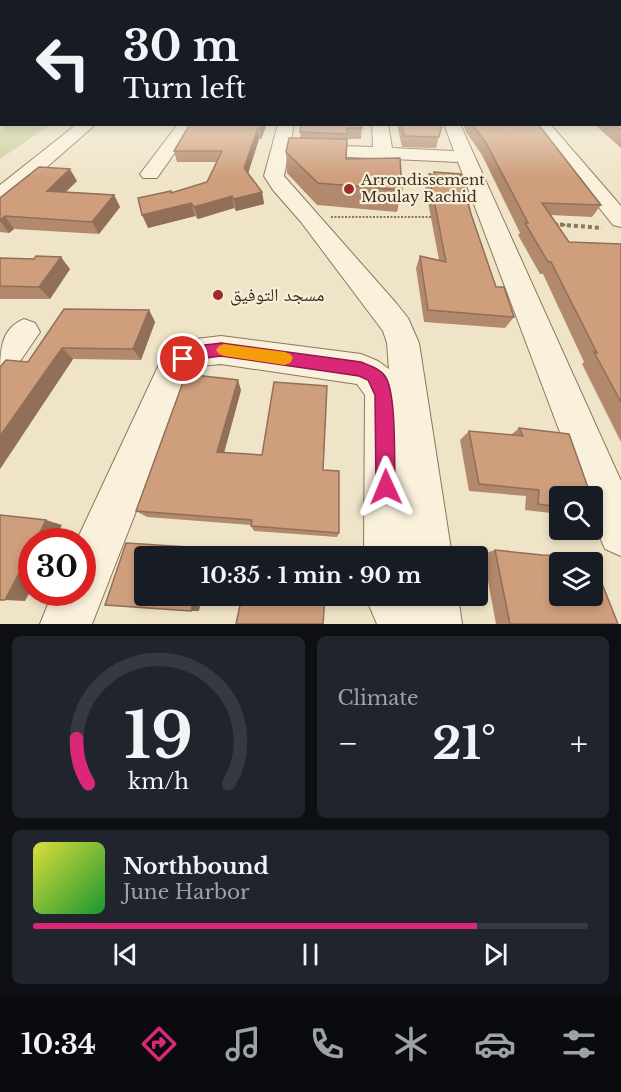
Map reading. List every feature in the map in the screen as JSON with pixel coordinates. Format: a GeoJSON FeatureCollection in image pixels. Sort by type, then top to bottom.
{"type":"FeatureCollection","features":[{"type":"Feature","properties":{"kind":"street"},"geometry":{"type":"LineString","coordinates":[[0,196],[86,126]]}},
{"type":"Feature","properties":{"kind":"street"},"geometry":{"type":"LineString","coordinates":[[150,174],[186,126]]}},
{"type":"Feature","properties":{"kind":"street"},"geometry":{"type":"LineString","coordinates":[[380,126],[383,153]]}},
{"type":"Feature","properties":{"kind":"street"},"geometry":{"type":"LineString","coordinates":[[453,126],[621,533]]}},
{"type":"Feature","properties":{"kind":"street"},"geometry":{"type":"LineString","coordinates":[[542,126],[615,224]]}},
{"type":"Feature","properties":{"kind":"street"},"geometry":{"type":"LineString","coordinates":[[427,546],[403,343],[397,327],[274,176],[283,137],[383,153],[467,158]]}},
{"type":"Feature","properties":{"kind":"street"},"geometry":{"type":"LineString","coordinates":[[0,363],[24,332]]}},
{"type":"Feature","properties":{"kind":"street"},"geometry":{"type":"LineString","coordinates":[[96,552],[174,369],[183,359],[196,353],[221,350],[361,369],[374,375],[380,383],[383,395],[387,546]]}},
{"type":"Feature","properties":{"kind":"street"},"geometry":{"type":"LineString","coordinates":[[66,624],[73,606]]}},
{"type":"Feature","properties":{"kind":"street"},"geometry":{"type":"LineString","coordinates":[[395,606],[407,621],[414,624]]}},
{"type":"Feature","properties":{"kind":"street"},"geometry":{"type":"LineString","coordinates":[[434,606],[436,624]]}},
{"type":"Feature","properties":{"kind":"path"},"geometry":{"type":"LineString","coordinates":[[309,217],[437,218]]}},
{"type":"Feature","properties":{"kind":"path"},"geometry":{"type":"LineString","coordinates":[[551,224],[615,224]]}},
{"type":"Feature","properties":{"kind":"green space"},"geometry":{"type":"Polygon","coordinates":[[[0,126],[49,126],[0,159],[0,126]]]}},
{"type":"Feature","properties":{"kind":"building"},"geometry":{"type":"Polygon","coordinates":[[[189,126],[261,126],[258,128],[244,168],[262,192],[234,199],[232,196],[194,207],[191,203],[142,215],[138,198],[171,191],[171,193],[207,182],[222,151],[174,151],[189,126]]]}},
{"type":"Feature","properties":{"kind":"building"},"geometry":{"type":"Polygon","coordinates":[[[301,126],[362,126],[362,128],[347,128],[347,134],[300,132],[301,126]]]}},
{"type":"Feature","properties":{"kind":"building"},"geometry":{"type":"Polygon","coordinates":[[[402,126],[442,126],[439,137],[404,136],[402,126]]]}},
{"type":"Feature","properties":{"kind":"building"},"geometry":{"type":"Polygon","coordinates":[[[473,126],[540,126],[601,205],[542,203],[569,242],[621,244],[621,402],[551,262],[548,262],[525,223],[528,223],[486,143],[473,126]]]}},
{"type":"Feature","properties":{"kind":"building"},"geometry":{"type":"Polygon","coordinates":[[[289,138],[347,139],[346,159],[400,158],[402,190],[318,183],[286,152],[289,138]]]}},
{"type":"Feature","properties":{"kind":"building"},"geometry":{"type":"Polygon","coordinates":[[[39,167],[70,169],[47,191],[114,195],[92,222],[5,216],[0,220],[0,198],[39,167]]]}},
{"type":"Feature","properties":{"kind":"building"},"geometry":{"type":"Polygon","coordinates":[[[434,172],[461,174],[471,214],[496,287],[504,287],[514,317],[428,310],[420,256],[446,262],[429,174],[435,175],[434,172]]]}},
{"type":"Feature","properties":{"kind":"building"},"geometry":{"type":"Polygon","coordinates":[[[36,256],[61,257],[39,287],[0,286],[0,258],[34,259],[36,256]]]}},
{"type":"Feature","properties":{"kind":"building"},"geometry":{"type":"Polygon","coordinates":[[[64,309],[149,310],[133,349],[62,348],[0,436],[0,367],[6,360],[28,362],[64,309]]]}},
{"type":"Feature","properties":{"kind":"building"},"geometry":{"type":"Polygon","coordinates":[[[186,374],[238,380],[217,452],[262,455],[274,382],[327,386],[323,470],[339,471],[339,533],[251,526],[252,520],[136,511],[186,374]]]}},
{"type":"Feature","properties":{"kind":"building"},"geometry":{"type":"Polygon","coordinates":[[[519,428],[569,434],[587,486],[549,486],[549,506],[538,504],[539,490],[479,484],[469,431],[523,436],[519,428]]]}},
{"type":"Feature","properties":{"kind":"building"},"geometry":{"type":"Polygon","coordinates":[[[0,515],[46,520],[42,528],[18,528],[18,575],[5,600],[0,600],[0,515]]]}},
{"type":"Feature","properties":{"kind":"building"},"geometry":{"type":"Polygon","coordinates":[[[126,543],[173,546],[134,546],[134,606],[192,606],[191,611],[105,605],[126,543]]]}},
{"type":"Feature","properties":{"kind":"building"},"geometry":{"type":"Polygon","coordinates":[[[495,550],[549,555],[549,606],[603,606],[603,586],[618,624],[510,624],[495,550]]]}},
{"type":"Feature","properties":{"kind":"building"},"geometry":{"type":"Polygon","coordinates":[[[240,606],[324,606],[323,624],[236,624],[240,606]]]}},
{"type":"Feature","properties":{"kind":"slow traffic"},"geometry":{"type":"LineString","coordinates":[[224,350],[285,358]]}},
{"type":"Feature","properties":{"kind":"place","name":"Arrondissement Moulay Rachid"},"geometry":{"type":"Point","coordinates":[349,189]}},
{"type":"Feature","properties":{"kind":"place","name":"مسجد التوفيق"},"geometry":{"type":"Point","coordinates":[218,295]}},
{"type":"Feature","properties":{"kind":"route"},"geometry":{"type":"LineString","coordinates":[[183,359],[196,353],[221,350],[361,369],[374,375],[380,383],[383,395],[386,487]]}}]}
